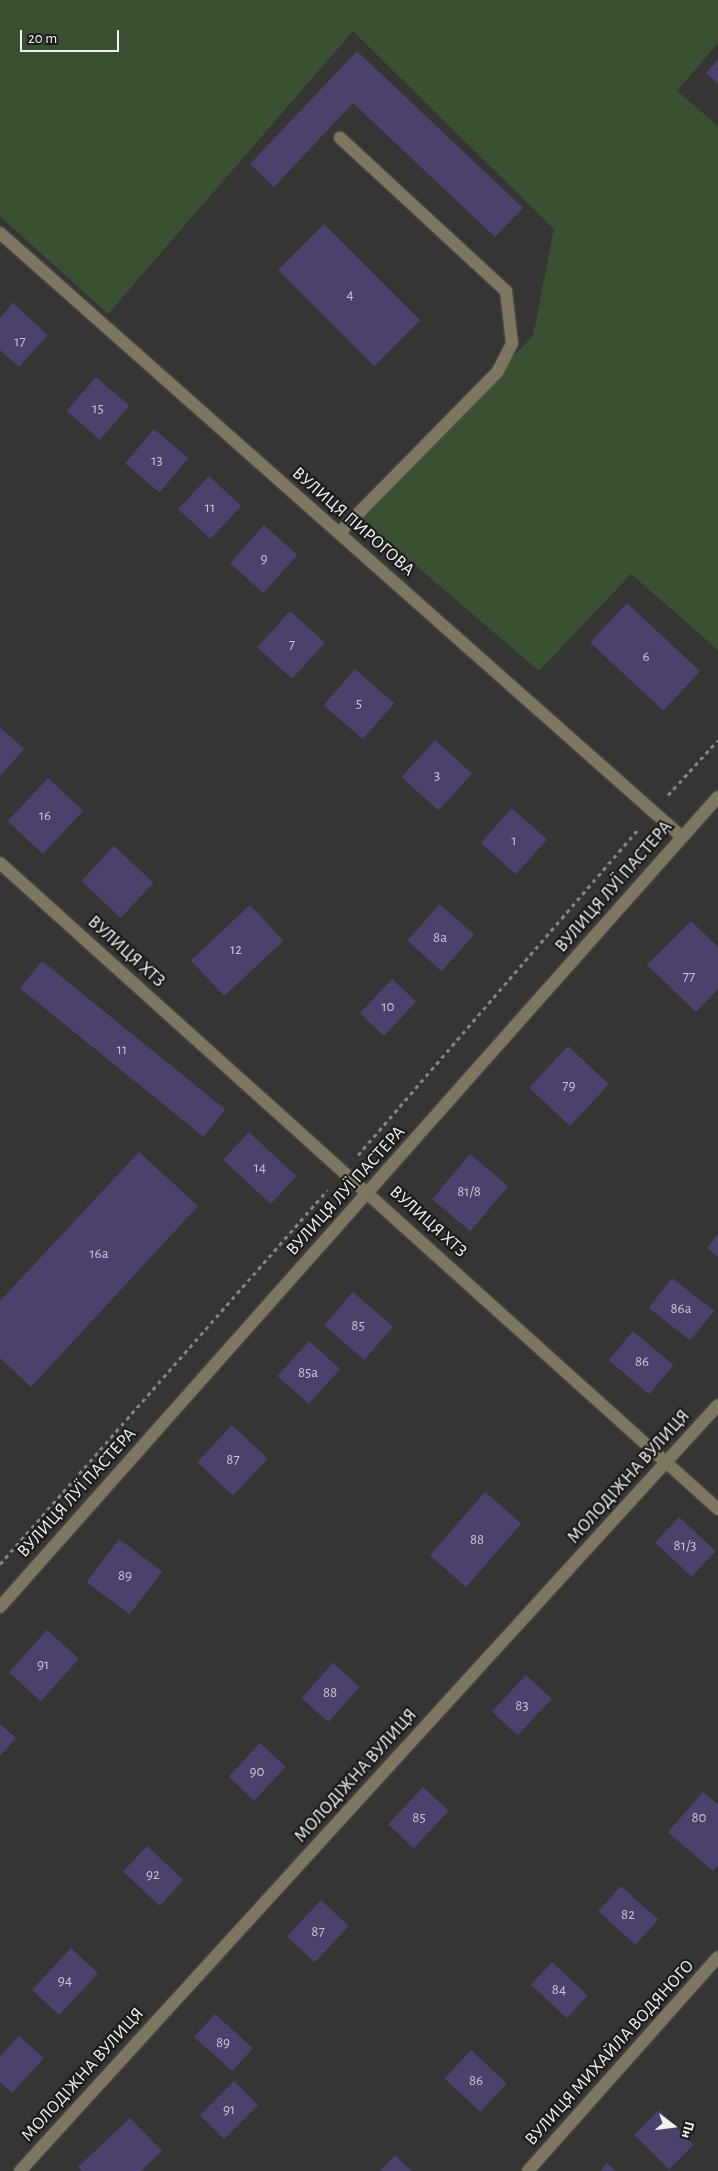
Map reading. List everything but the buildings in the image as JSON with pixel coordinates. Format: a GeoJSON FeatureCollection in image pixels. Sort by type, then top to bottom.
{"type":"FeatureCollection","features":[{"type":"Feature","properties":{"kind":"street"},"geometry":{"type":"LineString","coordinates":[[339,533],[498,371],[512,343],[506,291],[340,138]]}},
{"type":"Feature","properties":{"kind":"street","name":"ВУЛИЦЯ ПИРОГОВА"},"geometry":{"type":"LineString","coordinates":[[0,233],[682,837]]}},
{"type":"Feature","properties":{"kind":"street","name":"ВУЛИЦЯ ЛУЇ ПАСТЕРА"},"geometry":{"type":"LineString","coordinates":[[0,1606],[718,797]]}},
{"type":"Feature","properties":{"kind":"street","name":"ВУЛИЦЯ ХТЗ"},"geometry":{"type":"LineString","coordinates":[[0,863],[369,1192],[718,1509]]}},
{"type":"Feature","properties":{"kind":"street","name":"МОЛОДІЖНА ВУЛИЦЯ"},"geometry":{"type":"LineString","coordinates":[[20,2171],[718,1405]]}},
{"type":"Feature","properties":{"kind":"street","name":"ВУЛИЦЯ МИХАЙЛА ВОДЯНОГО"},"geometry":{"type":"LineString","coordinates":[[528,2171],[718,1957]]}},
{"type":"Feature","properties":{"kind":"green space"},"geometry":{"type":"Polygon","coordinates":[[[0,0],[718,0],[718,43],[677,91],[718,126],[718,650],[631,574],[539,671],[357,515],[533,336],[554,229],[353,31],[108,314],[0,216],[0,0]]]}}]}
